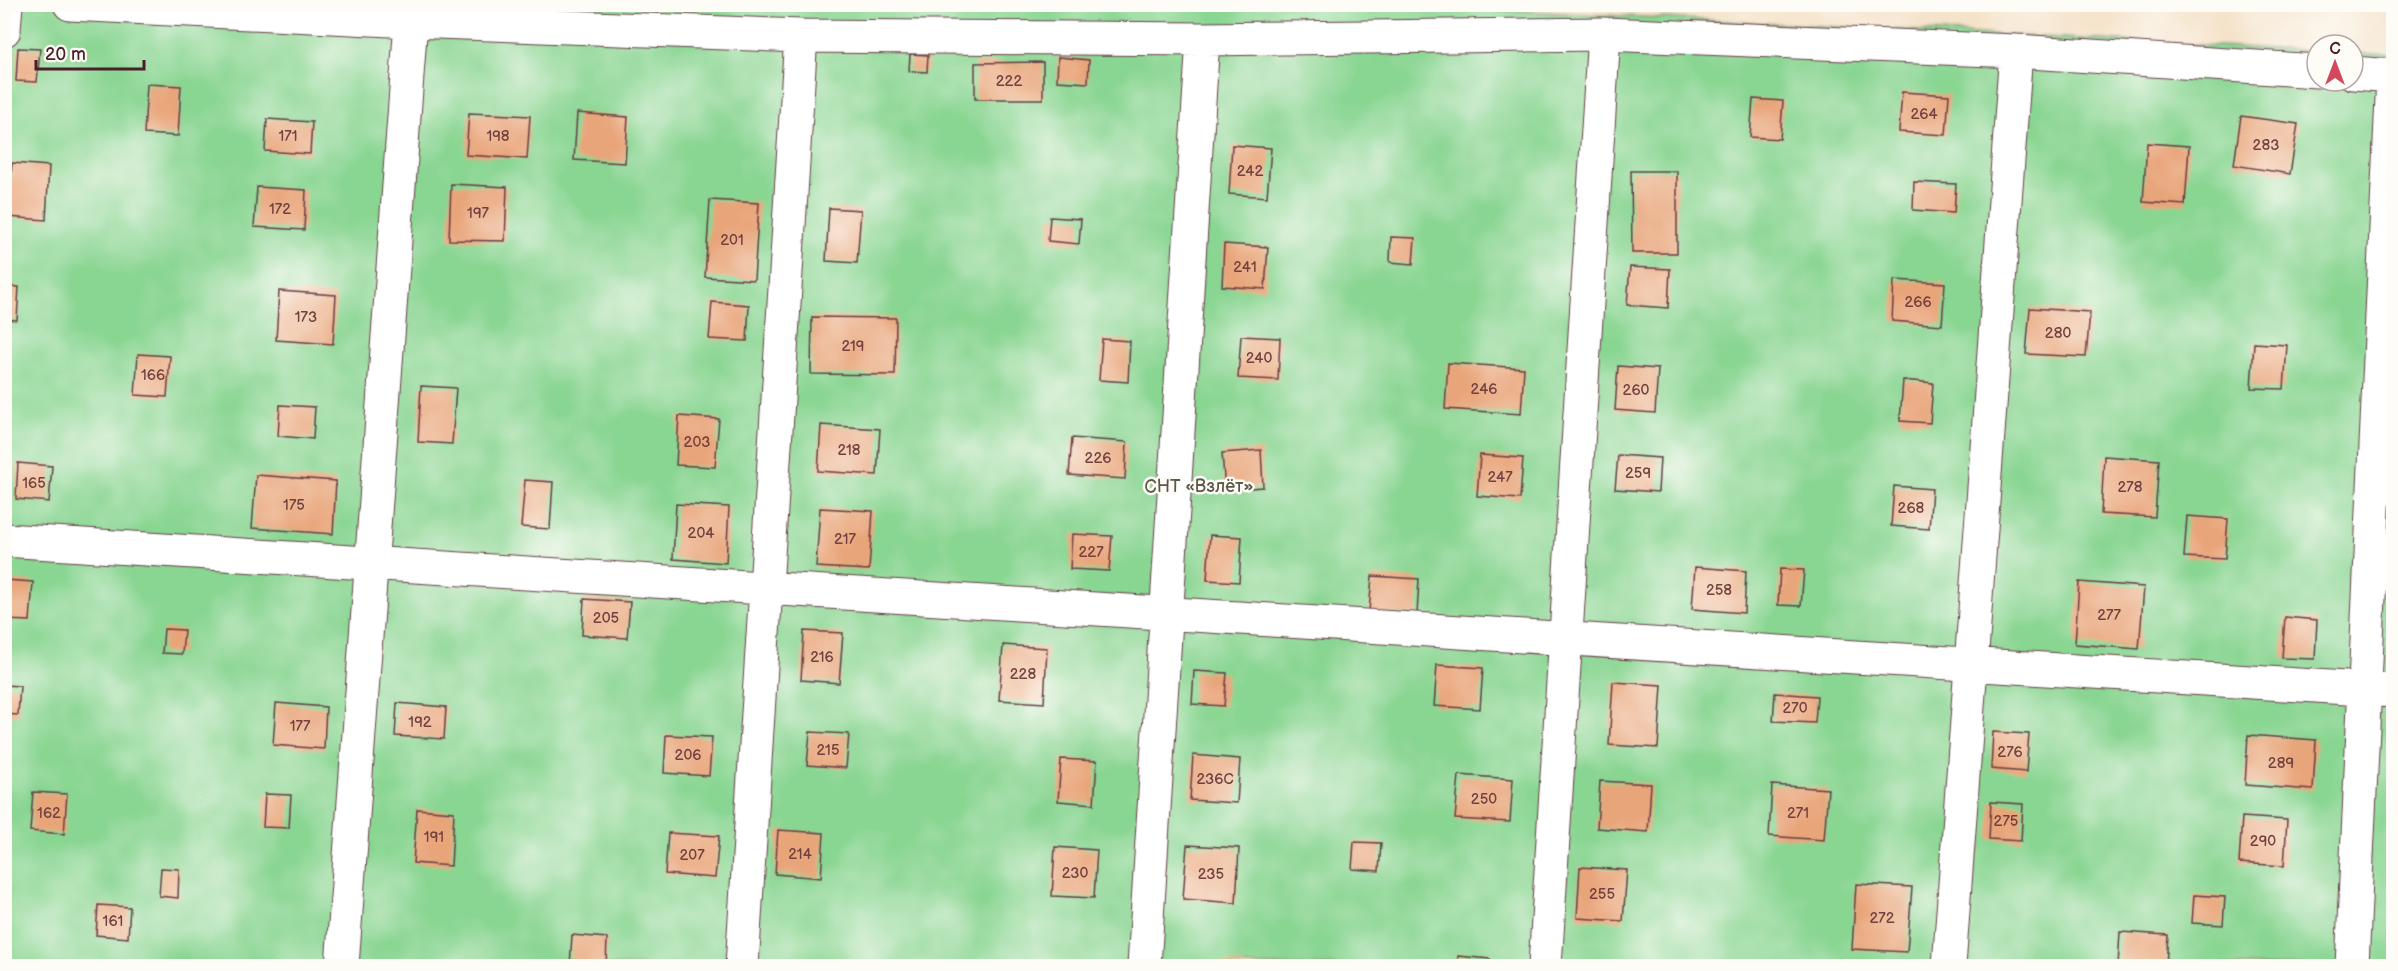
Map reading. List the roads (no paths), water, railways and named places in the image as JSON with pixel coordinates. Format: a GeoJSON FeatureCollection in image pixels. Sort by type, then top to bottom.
{"type":"FeatureCollection","features":[{"type":"Feature","properties":{"kind":"street"},"geometry":{"type":"LineString","coordinates":[[4,30],[6,4]]}},
{"type":"Feature","properties":{"kind":"street"},"geometry":{"type":"LineString","coordinates":[[70,4],[411,21],[801,36],[1203,39],[1604,34],[2016,51],[2305,70]]}},
{"type":"Feature","properties":{"kind":"street"},"geometry":{"type":"LineString","coordinates":[[342,966],[411,21]]}},
{"type":"Feature","properties":{"kind":"street"},"geometry":{"type":"LineString","coordinates":[[1545,966],[1604,34]]}},
{"type":"Feature","properties":{"kind":"street"},"geometry":{"type":"LineString","coordinates":[[742,966],[801,36]]}},
{"type":"Feature","properties":{"kind":"street"},"geometry":{"type":"LineString","coordinates":[[1144,966],[1203,39]]}},
{"type":"Feature","properties":{"kind":"street"},"geometry":{"type":"LineString","coordinates":[[1948,966],[2016,51]]}},
{"type":"Feature","properties":{"kind":"street"},"geometry":{"type":"LineString","coordinates":[[2352,966],[2379,690],[2393,76],[2365,74]]}},
{"type":"Feature","properties":{"kind":"street"},"geometry":{"type":"LineString","coordinates":[[4,540],[2379,690]]}},
{"type":"Feature","properties":{"kind":"park label","name":"СНТ «Взлёт»"},"geometry":{"type":"Point","coordinates":[1199,486]}}]}
